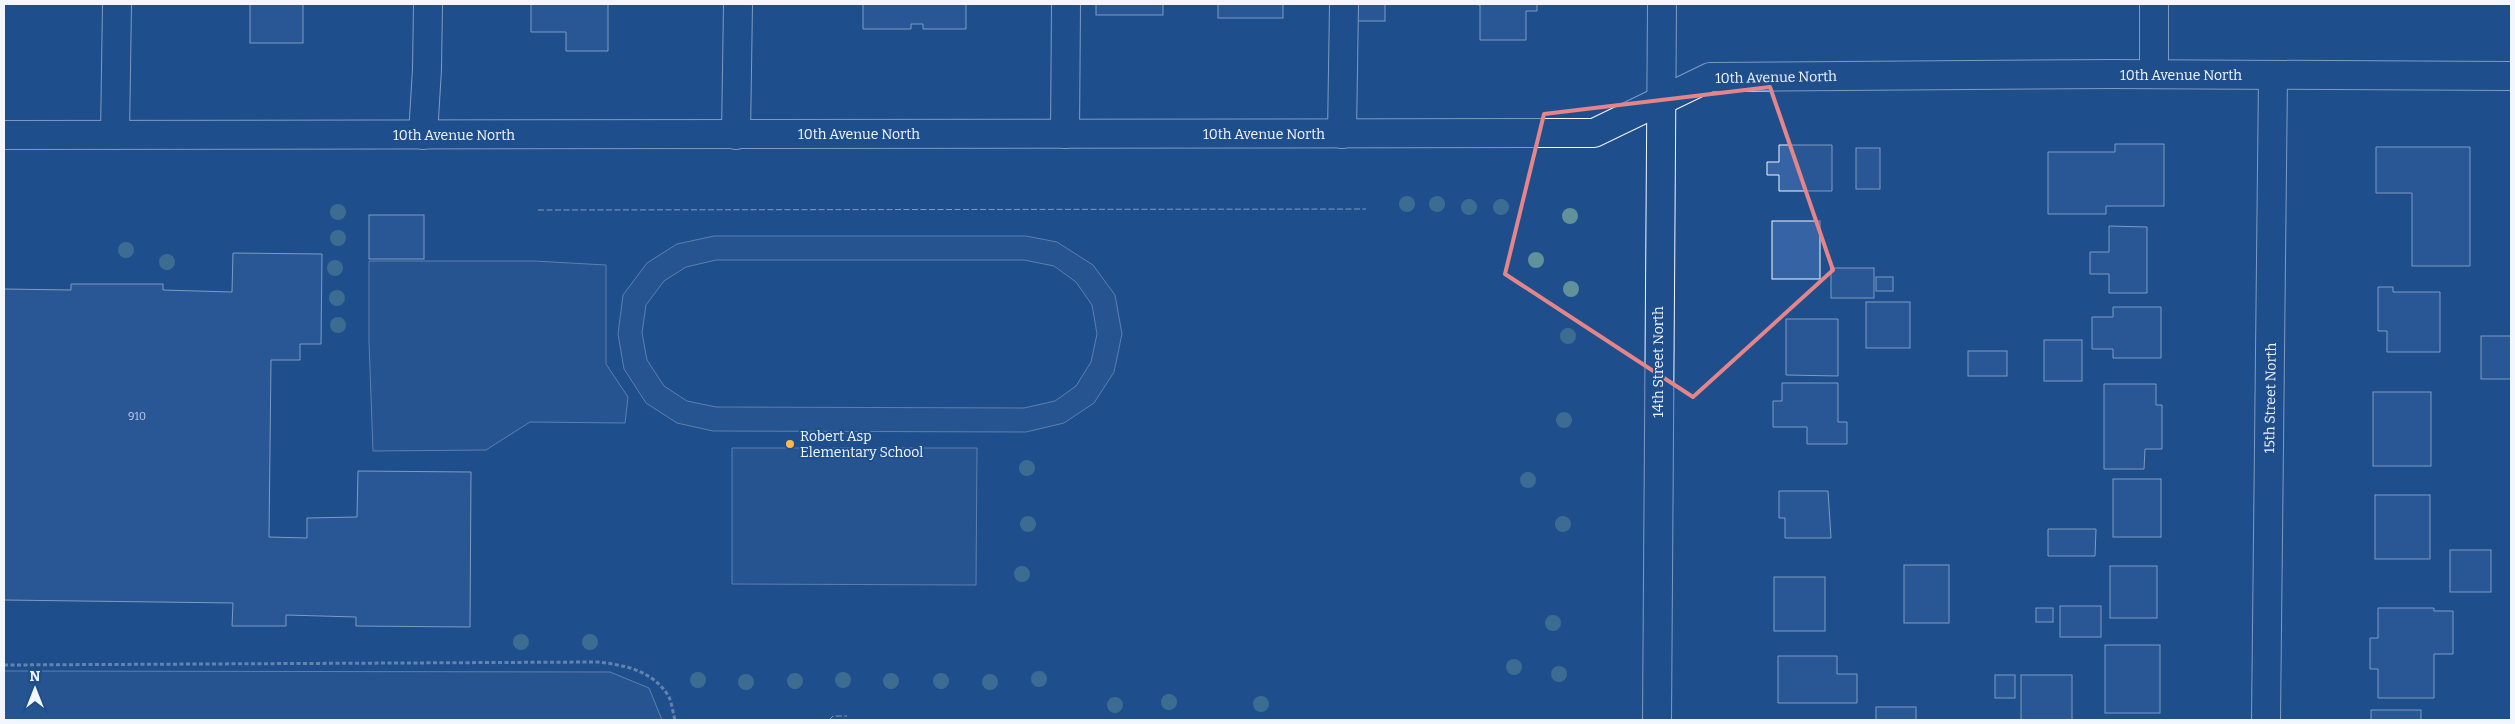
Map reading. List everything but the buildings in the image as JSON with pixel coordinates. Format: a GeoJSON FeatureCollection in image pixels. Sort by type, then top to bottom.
{"type":"FeatureCollection","features":[{"type":"Feature","properties":{"kind":"street"},"geometry":{"type":"LineString","coordinates":[[115,135],[117,4]]}},
{"type":"Feature","properties":{"kind":"street"},"geometry":{"type":"LineString","coordinates":[[423,135],[428,69],[428,4]]}},
{"type":"Feature","properties":{"kind":"street"},"geometry":{"type":"LineString","coordinates":[[736,135],[738,4]]}},
{"type":"Feature","properties":{"kind":"street"},"geometry":{"type":"LineString","coordinates":[[1065,134],[1066,4]]}},
{"type":"Feature","properties":{"kind":"street"},"geometry":{"type":"LineString","coordinates":[[1342,134],[1344,4]]}},
{"type":"Feature","properties":{"kind":"street","name":"14th Street North"},"geometry":{"type":"LineString","coordinates":[[1657,720],[1662,4]]}},
{"type":"Feature","properties":{"kind":"street"},"geometry":{"type":"LineString","coordinates":[[2154,4],[2154,74]]}},
{"type":"Feature","properties":{"kind":"street","name":"10th Avenue North"},"geometry":{"type":"LineString","coordinates":[[4,135],[1594,133],[1660,103],[1710,77],[2154,74],[2511,76]]}},
{"type":"Feature","properties":{"kind":"street","name":"15th Street North"},"geometry":{"type":"LineString","coordinates":[[2266,720],[2273,76]]}},
{"type":"Feature","properties":{"kind":"path"},"geometry":{"type":"LineString","coordinates":[[4,665],[598,662],[628,665],[653,679],[669,698],[674,720]]}},
{"type":"Feature","properties":{"kind":"highlighted area"},"geometry":{"type":"Polygon","coordinates":[[[1770,87],[1833,270],[1693,397],[1505,274],[1544,114],[1770,87]]]}},
{"type":"Feature","properties":{"kind":"shaded area"},"geometry":{"type":"Polygon","coordinates":[[[714,236],[1026,236],[1057,242],[1093,265],[1115,295],[1122,334],[1114,372],[1094,403],[1064,423],[1026,432],[713,431],[677,423],[646,403],[624,369],[618,334],[623,295],[647,263],[677,244],[714,236]],[[716,260],[686,267],[664,281],[646,305],[642,333],[647,360],[664,386],[687,401],[716,407],[1024,408],[1055,401],[1076,386],[1091,362],[1097,334],[1092,305],[1076,282],[1054,266],[1024,260],[716,260]]]}},
{"type":"Feature","properties":{"kind":"shaded area"},"geometry":{"type":"Polygon","coordinates":[[[369,261],[534,261],[606,265],[606,364],[628,397],[625,423],[530,422],[486,450],[373,451],[369,342],[369,261]]]}},
{"type":"Feature","properties":{"kind":"shaded area"},"geometry":{"type":"Polygon","coordinates":[[[732,448],[977,448],[976,585],[732,584],[732,448]]]}},
{"type":"Feature","properties":{"kind":"shaded area"},"geometry":{"type":"Polygon","coordinates":[[[4,671],[610,672],[649,688],[662,720],[4,720],[4,671]]]}},
{"type":"Feature","properties":{"kind":"fence"},"geometry":{"type":"LineString","coordinates":[[538,210],[1366,209]]}},
{"type":"Feature","properties":{"kind":"fence"},"geometry":{"type":"LineString","coordinates":[[829,720],[833,716],[847,716]]}},
{"type":"Feature","properties":{"kind":"place","name":"Robert Asp Elementary School"},"geometry":{"type":"Point","coordinates":[790,444]}}]}
